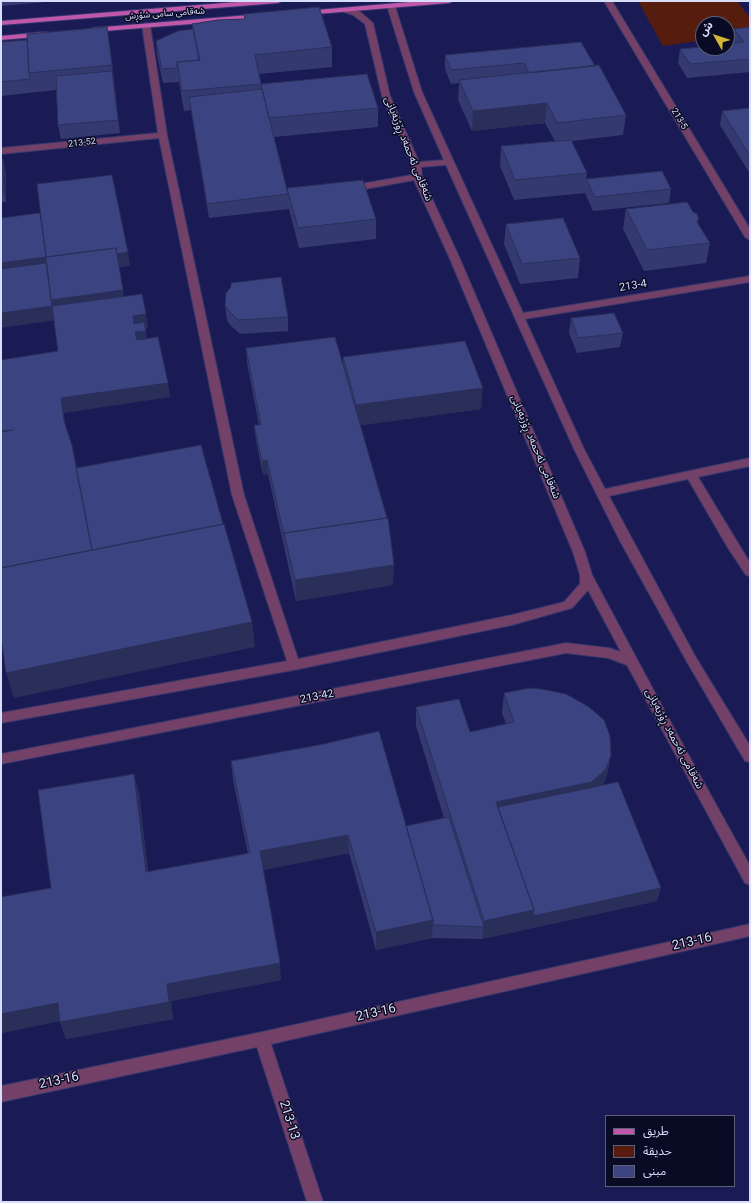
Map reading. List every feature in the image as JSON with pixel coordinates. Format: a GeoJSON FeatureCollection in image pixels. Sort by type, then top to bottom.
{"type":"FeatureCollection","features":[{"type":"Feature","properties":{"kind":"main road","name":"شەقامی سامی شۆڕش"},"geometry":{"type":"LineString","coordinates":[[1,23],[278,1]]}},
{"type":"Feature","properties":{"kind":"main road"},"geometry":{"type":"LineString","coordinates":[[300,13],[449,1]]}},
{"type":"Feature","properties":{"kind":"main road","name":"شەقامی سامی شۆڕش"},"geometry":{"type":"LineString","coordinates":[[85,30],[269,16]]}},
{"type":"Feature","properties":{"kind":"main road"},"geometry":{"type":"LineString","coordinates":[[1,38],[54,33]]}},
{"type":"Feature","properties":{"kind":"street","name":"213-5"},"geometry":{"type":"LineString","coordinates":[[608,1],[750,237]]}},
{"type":"Feature","properties":{"kind":"street"},"geometry":{"type":"LineString","coordinates":[[391,6],[418,92],[579,449],[626,541],[691,658],[750,757]]}},
{"type":"Feature","properties":{"kind":"street","name":"شەقامی ئەحمەد ڕۆژبەیانی"},"geometry":{"type":"LineString","coordinates":[[347,10],[356,13],[369,23],[386,96],[579,552],[586,575],[672,738],[750,879]]}},
{"type":"Feature","properties":{"kind":"street"},"geometry":{"type":"LineString","coordinates":[[146,25],[163,135],[238,495],[294,664]]}},
{"type":"Feature","properties":{"kind":"street","name":"213-52"},"geometry":{"type":"LineString","coordinates":[[1,151],[163,135]]}},
{"type":"Feature","properties":{"kind":"street"},"geometry":{"type":"LineString","coordinates":[[338,191],[450,162]]}},
{"type":"Feature","properties":{"kind":"street","name":"213-4"},"geometry":{"type":"LineString","coordinates":[[520,317],[750,279]]}},
{"type":"Feature","properties":{"kind":"street"},"geometry":{"type":"LineString","coordinates":[[602,494],[750,462]]}},
{"type":"Feature","properties":{"kind":"street"},"geometry":{"type":"LineString","coordinates":[[691,475],[748,567]]}},
{"type":"Feature","properties":{"kind":"street"},"geometry":{"type":"LineString","coordinates":[[1,718],[294,664],[512,620],[568,605],[586,585],[586,575]]}},
{"type":"Feature","properties":{"kind":"street","name":"213-42"},"geometry":{"type":"LineString","coordinates":[[1,758],[566,648],[609,653],[633,662]]}},
{"type":"Feature","properties":{"kind":"street","name":"213-16"},"geometry":{"type":"LineString","coordinates":[[1,1094],[262,1039],[750,930]]}},
{"type":"Feature","properties":{"kind":"street","name":"213-13"},"geometry":{"type":"LineString","coordinates":[[262,1039],[315,1202]]}},
{"type":"Feature","properties":{"kind":"green space"},"geometry":{"type":"Polygon","coordinates":[[[638,1],[737,1],[750,18],[750,31],[735,34],[735,16],[695,16],[695,41],[663,46],[638,1]]]}},
{"type":"Feature","properties":{"kind":"building"},"geometry":{"type":"Polygon","coordinates":[[[319,7],[332,47],[255,55],[261,84],[182,91],[177,62],[200,60],[192,24],[218,20],[245,19],[244,14],[319,7]]]}},
{"type":"Feature","properties":{"kind":"building"},"geometry":{"type":"Polygon","coordinates":[[[107,27],[112,65],[29,73],[27,34],[107,27]]]}},
{"type":"Feature","properties":{"kind":"building"},"geometry":{"type":"Polygon","coordinates":[[[750,27],[750,59],[690,64],[680,49],[695,48],[695,56],[735,56],[735,43],[744,42],[735,29],[750,27]]]}},
{"type":"Feature","properties":{"kind":"building"},"geometry":{"type":"Polygon","coordinates":[[[193,29],[199,60],[177,62],[177,68],[162,69],[156,41],[178,31],[193,29]]]}},
{"type":"Feature","properties":{"kind":"building"},"geometry":{"type":"Polygon","coordinates":[[[27,40],[30,79],[1,82],[1,42],[27,40]]]}},
{"type":"Feature","properties":{"kind":"building"},"geometry":{"type":"Polygon","coordinates":[[[581,42],[595,66],[529,73],[524,63],[451,70],[445,55],[581,42]]]}},
{"type":"Feature","properties":{"kind":"building"},"geometry":{"type":"Polygon","coordinates":[[[599,65],[626,115],[557,123],[547,103],[473,111],[459,80],[599,65]]]}},
{"type":"Feature","properties":{"kind":"building"},"geometry":{"type":"Polygon","coordinates":[[[112,71],[118,120],[58,125],[56,76],[112,71]]]}},
{"type":"Feature","properties":{"kind":"building"},"geometry":{"type":"Polygon","coordinates":[[[367,74],[378,108],[269,118],[261,84],[367,74]]]}},
{"type":"Feature","properties":{"kind":"building"},"geometry":{"type":"Polygon","coordinates":[[[262,89],[288,194],[207,204],[189,97],[262,89]]]}},
{"type":"Feature","properties":{"kind":"building"},"geometry":{"type":"Polygon","coordinates":[[[750,108],[750,156],[722,111],[750,108]]]}},
{"type":"Feature","properties":{"kind":"building"},"geometry":{"type":"Polygon","coordinates":[[[571,140],[587,173],[515,180],[501,146],[571,140]]]}},
{"type":"Feature","properties":{"kind":"building"},"geometry":{"type":"Polygon","coordinates":[[[1,159],[3,159],[3,188],[1,188],[1,159]]]}},
{"type":"Feature","properties":{"kind":"building"},"geometry":{"type":"Polygon","coordinates":[[[662,171],[671,189],[595,197],[586,179],[662,171]]]}},
{"type":"Feature","properties":{"kind":"building"},"geometry":{"type":"Polygon","coordinates":[[[112,175],[128,252],[117,254],[116,248],[46,257],[37,184],[112,175]]]}},
{"type":"Feature","properties":{"kind":"building"},"geometry":{"type":"Polygon","coordinates":[[[363,180],[376,219],[298,228],[287,188],[363,180]]]}},
{"type":"Feature","properties":{"kind":"building"},"geometry":{"type":"Polygon","coordinates":[[[687,202],[693,212],[697,214],[699,219],[697,222],[710,243],[647,250],[626,209],[687,202]]]}},
{"type":"Feature","properties":{"kind":"building"},"geometry":{"type":"Polygon","coordinates":[[[40,213],[46,257],[1,263],[1,218],[40,213]]]}},
{"type":"Feature","properties":{"kind":"building"},"geometry":{"type":"Polygon","coordinates":[[[563,218],[580,258],[522,264],[506,224],[563,218]]]}},
{"type":"Feature","properties":{"kind":"building"},"geometry":{"type":"Polygon","coordinates":[[[116,248],[123,290],[51,300],[46,257],[116,248]]]}},
{"type":"Feature","properties":{"kind":"building"},"geometry":{"type":"Polygon","coordinates":[[[46,263],[52,306],[1,313],[1,269],[46,263]]]}},
{"type":"Feature","properties":{"kind":"building"},"geometry":{"type":"Polygon","coordinates":[[[281,277],[288,317],[238,320],[225,306],[226,293],[231,287],[231,283],[281,277]]]}},
{"type":"Feature","properties":{"kind":"building"},"geometry":{"type":"Polygon","coordinates":[[[142,294],[146,314],[133,316],[134,324],[144,322],[146,331],[135,332],[137,340],[158,337],[168,383],[61,398],[64,421],[72,445],[92,550],[1,568],[1,432],[13,430],[1,431],[1,360],[58,351],[52,306],[142,294]]]}},
{"type":"Feature","properties":{"kind":"building"},"geometry":{"type":"Polygon","coordinates":[[[614,313],[623,333],[578,338],[571,318],[614,313]]]}},
{"type":"Feature","properties":{"kind":"building"},"geometry":{"type":"Polygon","coordinates":[[[335,337],[387,518],[284,533],[285,539],[267,460],[262,461],[254,425],[261,425],[246,348],[335,337]]]}},
{"type":"Feature","properties":{"kind":"building"},"geometry":{"type":"Polygon","coordinates":[[[465,341],[483,388],[356,405],[343,357],[465,341]]]}},
{"type":"Feature","properties":{"kind":"building"},"geometry":{"type":"Polygon","coordinates":[[[201,445],[223,524],[92,550],[76,468],[201,445]]]}},
{"type":"Feature","properties":{"kind":"building"},"geometry":{"type":"Polygon","coordinates":[[[388,518],[394,565],[295,580],[284,533],[388,518]]]}},
{"type":"Feature","properties":{"kind":"building"},"geometry":{"type":"Polygon","coordinates":[[[224,524],[252,622],[6,673],[1,636],[1,568],[224,524]]]}},
{"type":"Feature","properties":{"kind":"building"},"geometry":{"type":"Polygon","coordinates":[[[529,688],[566,694],[589,707],[604,720],[610,736],[611,755],[606,769],[592,782],[496,802],[534,910],[484,921],[416,707],[459,699],[470,732],[514,722],[504,693],[529,688]]]}},
{"type":"Feature","properties":{"kind":"building"},"geometry":{"type":"Polygon","coordinates":[[[379,731],[433,920],[376,932],[348,835],[260,851],[280,963],[167,984],[169,1002],[60,1022],[58,1003],[1,1014],[1,897],[51,888],[38,790],[134,774],[146,872],[250,853],[231,761],[324,744],[379,731]]]}},
{"type":"Feature","properties":{"kind":"building"},"geometry":{"type":"Polygon","coordinates":[[[618,782],[661,888],[533,916],[534,910],[498,807],[618,782]]]}},
{"type":"Feature","properties":{"kind":"building"},"geometry":{"type":"Polygon","coordinates":[[[449,817],[484,927],[433,925],[433,920],[406,826],[449,817]]]}}]}
